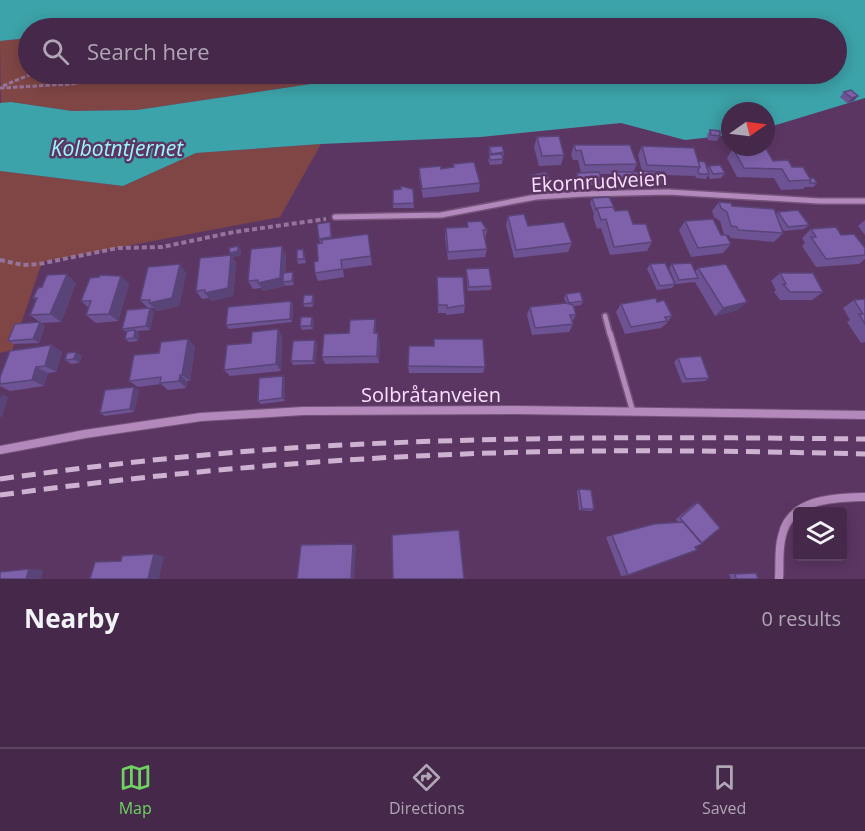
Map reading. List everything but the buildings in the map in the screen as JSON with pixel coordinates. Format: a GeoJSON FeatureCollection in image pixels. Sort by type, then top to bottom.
{"type":"FeatureCollection","features":[{"type":"Feature","properties":{"kind":"street","name":"Ekornrudveien"},"geometry":{"type":"LineString","coordinates":[[336,217],[441,215],[536,197],[583,194],[668,192],[819,201],[865,201]]}},
{"type":"Feature","properties":{"kind":"street","name":"Solbråtanveien"},"geometry":{"type":"LineString","coordinates":[[0,450],[85,434],[201,417],[303,411],[865,415]]}},
{"type":"Feature","properties":{"kind":"street"},"geometry":{"type":"LineString","coordinates":[[779,579],[783,530],[799,508],[825,498],[865,497]]}},
{"type":"Feature","properties":{"kind":"lane"},"geometry":{"type":"LineString","coordinates":[[605,316],[633,412]]}},
{"type":"Feature","properties":{"kind":"path"},"geometry":{"type":"LineString","coordinates":[[0,87],[18,79]]}},
{"type":"Feature","properties":{"kind":"path"},"geometry":{"type":"LineString","coordinates":[[0,87],[72,84]]}},
{"type":"Feature","properties":{"kind":"path"},"geometry":{"type":"LineString","coordinates":[[0,260],[23,265],[39,264],[118,248],[182,244],[234,232],[336,217]]}},
{"type":"Feature","properties":{"kind":"shaded area"},"geometry":{"type":"Polygon","coordinates":[[[18,39],[18,84],[310,84],[137,110],[72,111],[11,102],[1,104],[0,41],[18,39]]]}},
{"type":"Feature","properties":{"kind":"shaded area"},"geometry":{"type":"Polygon","coordinates":[[[321,144],[280,217],[42,262],[12,350],[0,353],[0,171],[123,186],[196,153],[321,144]]]}},
{"type":"Feature","properties":{"kind":"water","name":"Kolbotntjernet"},"geometry":{"type":"Polygon","coordinates":[[[0,0],[865,0],[865,98],[775,125],[775,102],[721,102],[721,136],[685,140],[621,123],[481,137],[321,144],[196,153],[123,186],[0,171],[0,103],[11,102],[72,111],[137,110],[310,84],[847,84],[847,18],[18,18],[18,39],[0,41],[0,0]]]}},
{"type":"Feature","properties":{"kind":"railway"},"geometry":{"type":"LineString","coordinates":[[0,479],[203,455],[392,443],[595,438],[865,439]]}},
{"type":"Feature","properties":{"kind":"railway"},"geometry":{"type":"LineString","coordinates":[[0,495],[246,468],[431,455],[632,451],[865,454]]}}]}
